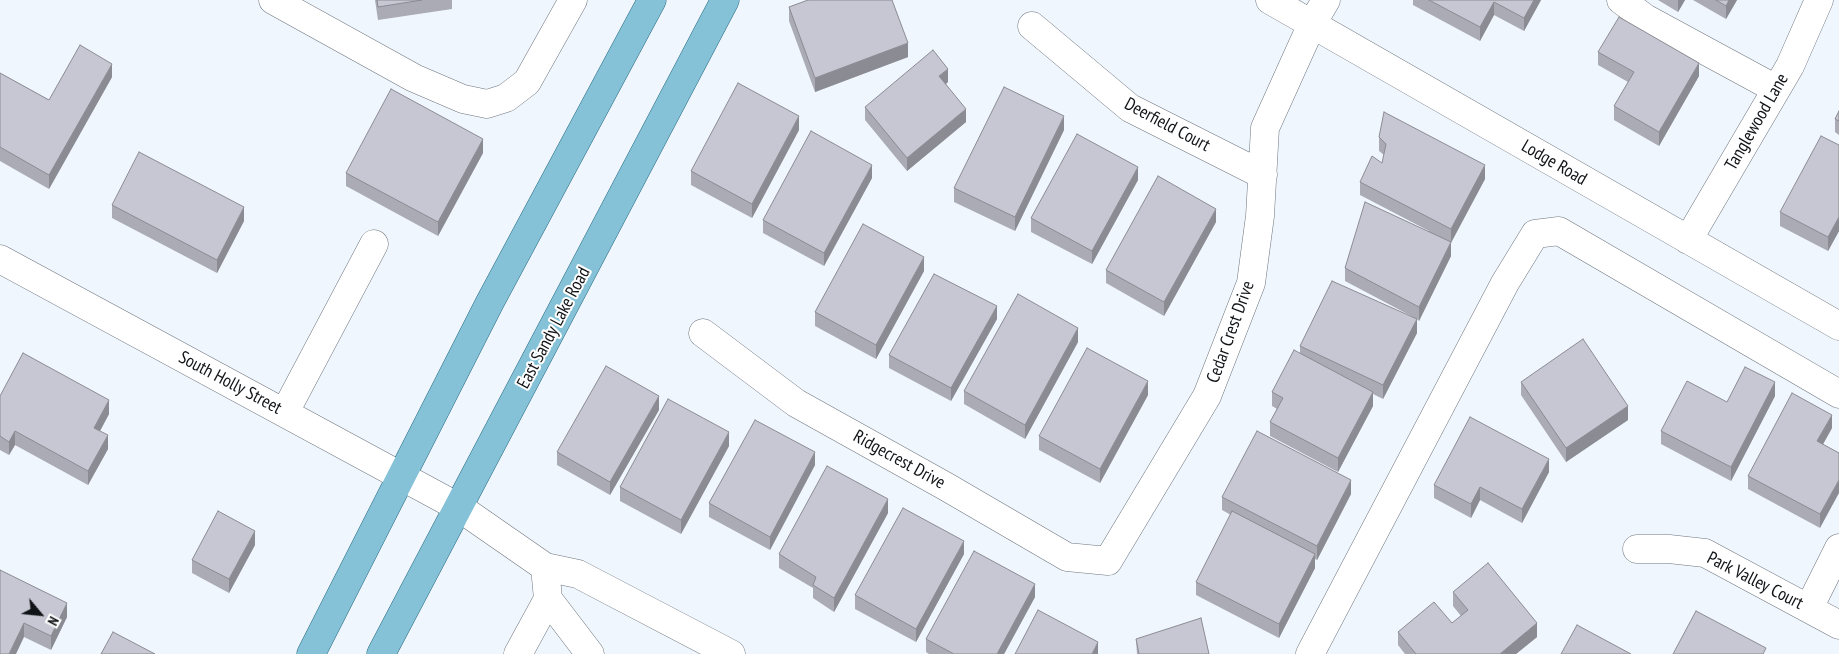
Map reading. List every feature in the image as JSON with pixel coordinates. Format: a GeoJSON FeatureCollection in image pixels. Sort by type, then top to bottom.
{"type":"FeatureCollection","features":[{"type":"Feature","properties":{"kind":"main road"},"geometry":{"type":"LineString","coordinates":[[311,654],[490,302],[652,0]]}},
{"type":"Feature","properties":{"kind":"main road","name":"East Sandy Lake Road"},"geometry":{"type":"LineString","coordinates":[[381,654],[460,508],[725,0]]}},
{"type":"Feature","properties":{"kind":"street"},"geometry":{"type":"LineString","coordinates":[[273,0],[414,78],[463,99],[487,104],[506,98],[527,82],[573,0]]}},
{"type":"Feature","properties":{"kind":"street","name":"Lodge Road"},"geometry":{"type":"LineString","coordinates":[[1270,0],[1839,326]]}},
{"type":"Feature","properties":{"kind":"street","name":"Cedar Crest Drive"},"geometry":{"type":"LineString","coordinates":[[1108,562],[1207,396],[1251,283],[1260,216],[1265,128],[1312,24],[1326,0]]}},
{"type":"Feature","properties":{"kind":"street"},"geometry":{"type":"LineString","coordinates":[[1621,0],[1646,18],[1776,88]]}},
{"type":"Feature","properties":{"kind":"street","name":"Tanglewood Lane"},"geometry":{"type":"LineString","coordinates":[[1688,240],[1790,66],[1819,0]]}},
{"type":"Feature","properties":{"kind":"street","name":"Deerfield Court"},"geometry":{"type":"LineString","coordinates":[[1032,26],[1130,108],[1263,175]]}},
{"type":"Feature","properties":{"kind":"street"},"geometry":{"type":"LineString","coordinates":[[1310,654],[1505,283],[1535,234],[1559,232],[1839,394]]}},
{"type":"Feature","properties":{"kind":"street"},"geometry":{"type":"LineString","coordinates":[[284,412],[374,244]]}},
{"type":"Feature","properties":{"kind":"street","name":"South Holly Street"},"geometry":{"type":"LineString","coordinates":[[0,259],[460,508],[545,567]]}},
{"type":"Feature","properties":{"kind":"street","name":"Ridgecrest Drive"},"geometry":{"type":"LineString","coordinates":[[703,333],[796,403],[1066,556],[1108,562]]}},
{"type":"Feature","properties":{"kind":"street","name":"Park Valley Court"},"geometry":{"type":"LineString","coordinates":[[1637,548],[1705,553],[1839,625]]}},
{"type":"Feature","properties":{"kind":"street"},"geometry":{"type":"LineString","coordinates":[[1809,608],[1839,548]]}},
{"type":"Feature","properties":{"kind":"street"},"geometry":{"type":"LineString","coordinates":[[590,654],[548,599],[545,567],[578,574],[731,654]]}},
{"type":"Feature","properties":{"kind":"street"},"geometry":{"type":"LineString","coordinates":[[518,654],[548,599]]}},
{"type":"Feature","properties":{"kind":"building"},"geometry":{"type":"Polygon","coordinates":[[[377,0],[422,0],[378,7],[377,0]]]}},
{"type":"Feature","properties":{"kind":"building"},"geometry":{"type":"Polygon","coordinates":[[[808,0],[892,0],[908,43],[815,78],[789,7],[808,0]]]}},
{"type":"Feature","properties":{"kind":"building"},"geometry":{"type":"Polygon","coordinates":[[[1429,0],[1534,0],[1524,18],[1494,2],[1480,27],[1429,0]]]}},
{"type":"Feature","properties":{"kind":"building"},"geometry":{"type":"Polygon","coordinates":[[[1716,0],[1729,0],[1726,6],[1716,0]]]}},
{"type":"Feature","properties":{"kind":"building"},"geometry":{"type":"Polygon","coordinates":[[[1619,17],[1699,63],[1659,132],[1614,106],[1634,72],[1598,52],[1619,17]]]}},
{"type":"Feature","properties":{"kind":"building"},"geometry":{"type":"Polygon","coordinates":[[[80,45],[112,64],[49,175],[0,147],[0,73],[49,100],[80,45]]]}},
{"type":"Feature","properties":{"kind":"building"},"geometry":{"type":"Polygon","coordinates":[[[933,50],[948,69],[939,76],[966,109],[907,158],[865,107],[933,50]]]}},
{"type":"Feature","properties":{"kind":"building"},"geometry":{"type":"Polygon","coordinates":[[[738,83],[799,116],[752,204],[691,171],[738,83]]]}},
{"type":"Feature","properties":{"kind":"building"},"geometry":{"type":"Polygon","coordinates":[[[1004,87],[1064,116],[1015,217],[954,188],[1004,87]]]}},
{"type":"Feature","properties":{"kind":"building"},"geometry":{"type":"Polygon","coordinates":[[[391,89],[483,139],[438,222],[346,173],[391,89]]]}},
{"type":"Feature","properties":{"kind":"building"},"geometry":{"type":"Polygon","coordinates":[[[1839,111],[1839,121],[1835,119],[1839,111]]]}},
{"type":"Feature","properties":{"kind":"building"},"geometry":{"type":"Polygon","coordinates":[[[1384,112],[1485,165],[1451,229],[1360,182],[1372,156],[1382,163],[1386,144],[1379,137],[1384,112]]]}},
{"type":"Feature","properties":{"kind":"building"},"geometry":{"type":"Polygon","coordinates":[[[811,131],[872,165],[824,253],[763,220],[811,131]]]}},
{"type":"Feature","properties":{"kind":"building"},"geometry":{"type":"Polygon","coordinates":[[[1077,134],[1138,167],[1092,251],[1031,218],[1077,134]]]}},
{"type":"Feature","properties":{"kind":"building"},"geometry":{"type":"Polygon","coordinates":[[[1821,136],[1839,145],[1839,217],[1828,237],[1780,212],[1821,136]]]}},
{"type":"Feature","properties":{"kind":"building"},"geometry":{"type":"Polygon","coordinates":[[[139,152],[244,207],[217,260],[112,205],[139,152]]]}},
{"type":"Feature","properties":{"kind":"building"},"geometry":{"type":"Polygon","coordinates":[[[1158,176],[1216,209],[1164,302],[1106,270],[1158,176]]]}},
{"type":"Feature","properties":{"kind":"building"},"geometry":{"type":"Polygon","coordinates":[[[1365,202],[1451,242],[1419,307],[1345,268],[1365,202]]]}},
{"type":"Feature","properties":{"kind":"building"},"geometry":{"type":"Polygon","coordinates":[[[863,224],[924,257],[876,345],[815,312],[863,224]]]}},
{"type":"Feature","properties":{"kind":"building"},"geometry":{"type":"Polygon","coordinates":[[[934,274],[997,306],[951,388],[889,355],[934,274]]]}},
{"type":"Feature","properties":{"kind":"building"},"geometry":{"type":"Polygon","coordinates":[[[1332,281],[1417,319],[1383,385],[1300,346],[1332,281]]]}},
{"type":"Feature","properties":{"kind":"building"},"geometry":{"type":"Polygon","coordinates":[[[1018,294],[1078,328],[1025,425],[964,391],[1018,294]]]}},
{"type":"Feature","properties":{"kind":"building"},"geometry":{"type":"Polygon","coordinates":[[[1583,339],[1628,406],[1566,448],[1521,382],[1583,339]]]}},
{"type":"Feature","properties":{"kind":"building"},"geometry":{"type":"Polygon","coordinates":[[[1087,348],[1148,381],[1100,469],[1039,436],[1087,348]]]}},
{"type":"Feature","properties":{"kind":"building"},"geometry":{"type":"Polygon","coordinates":[[[1294,350],[1373,392],[1338,458],[1270,422],[1283,398],[1272,392],[1294,350]]]}},
{"type":"Feature","properties":{"kind":"building"},"geometry":{"type":"Polygon","coordinates":[[[23,353],[109,400],[94,428],[108,435],[88,471],[15,431],[9,442],[0,436],[0,396],[23,353]]]}},
{"type":"Feature","properties":{"kind":"building"},"geometry":{"type":"Polygon","coordinates":[[[606,366],[659,396],[610,482],[557,452],[606,366]]]}},
{"type":"Feature","properties":{"kind":"building"},"geometry":{"type":"Polygon","coordinates":[[[1745,367],[1775,382],[1731,467],[1661,431],[1687,381],[1727,402],[1745,367]]]}},
{"type":"Feature","properties":{"kind":"building"},"geometry":{"type":"Polygon","coordinates":[[[1792,393],[1832,415],[1817,441],[1839,453],[1839,480],[1820,514],[1748,476],[1792,393]]]}},
{"type":"Feature","properties":{"kind":"building"},"geometry":{"type":"Polygon","coordinates":[[[668,399],[729,432],[681,520],[620,487],[668,399]]]}},
{"type":"Feature","properties":{"kind":"building"},"geometry":{"type":"Polygon","coordinates":[[[1470,417],[1549,459],[1522,509],[1480,487],[1471,504],[1434,485],[1470,417]]]}},
{"type":"Feature","properties":{"kind":"building"},"geometry":{"type":"Polygon","coordinates":[[[755,420],[815,452],[770,537],[709,503],[755,420]]]}},
{"type":"Feature","properties":{"kind":"building"},"geometry":{"type":"Polygon","coordinates":[[[1257,431],[1351,480],[1317,546],[1222,497],[1257,431]]]}},
{"type":"Feature","properties":{"kind":"building"},"geometry":{"type":"Polygon","coordinates":[[[827,466],[888,499],[834,598],[813,585],[816,577],[779,554],[827,466]]]}},
{"type":"Feature","properties":{"kind":"building"},"geometry":{"type":"Polygon","coordinates":[[[903,508],[964,541],[916,629],[855,595],[903,508]]]}},
{"type":"Feature","properties":{"kind":"building"},"geometry":{"type":"Polygon","coordinates":[[[218,511],[255,531],[229,579],[192,560],[218,511]]]}},
{"type":"Feature","properties":{"kind":"building"},"geometry":{"type":"Polygon","coordinates":[[[1232,511],[1315,554],[1279,624],[1196,582],[1232,511]]]}},
{"type":"Feature","properties":{"kind":"building"},"geometry":{"type":"Polygon","coordinates":[[[974,551],[1035,584],[997,654],[954,654],[926,639],[974,551]]]}},
{"type":"Feature","properties":{"kind":"building"},"geometry":{"type":"Polygon","coordinates":[[[1488,563],[1537,623],[1500,654],[1416,654],[1398,632],[1434,602],[1452,623],[1468,610],[1453,592],[1488,563]]]}},
{"type":"Feature","properties":{"kind":"building"},"geometry":{"type":"Polygon","coordinates":[[[0,570],[67,603],[51,636],[24,623],[9,654],[0,654],[0,570]]]}},
{"type":"Feature","properties":{"kind":"building"},"geometry":{"type":"Polygon","coordinates":[[[1038,610],[1098,642],[1092,654],[1015,654],[1038,610]]]}},
{"type":"Feature","properties":{"kind":"building"},"geometry":{"type":"Polygon","coordinates":[[[1696,611],[1766,648],[1763,654],[1673,654],[1696,611]]]}},
{"type":"Feature","properties":{"kind":"building"},"geometry":{"type":"Polygon","coordinates":[[[1201,618],[1209,654],[1139,654],[1136,639],[1201,618]]]}},
{"type":"Feature","properties":{"kind":"building"},"geometry":{"type":"Polygon","coordinates":[[[1577,625],[1631,654],[1561,654],[1577,625]]]}},
{"type":"Feature","properties":{"kind":"building"},"geometry":{"type":"Polygon","coordinates":[[[113,632],[155,654],[101,654],[113,632]]]}}]}
